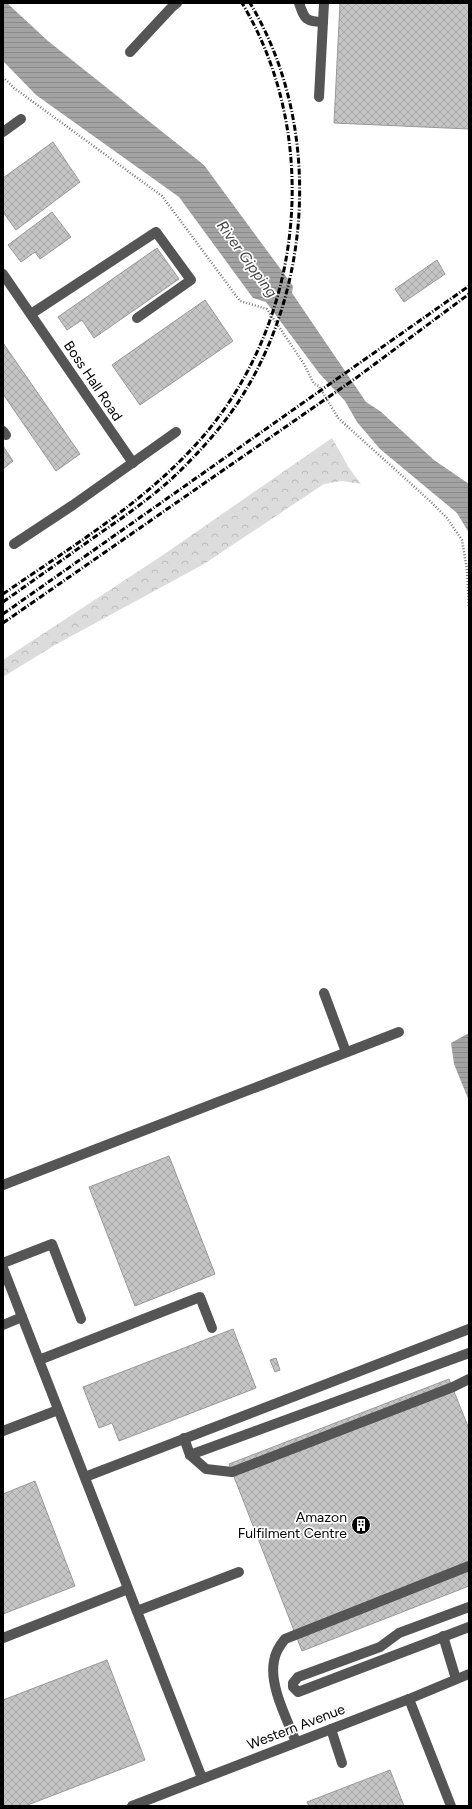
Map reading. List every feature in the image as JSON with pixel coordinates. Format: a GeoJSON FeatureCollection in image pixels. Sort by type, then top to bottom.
{"type":"FeatureCollection","features":[{"type":"Feature","properties":{"kind":"street"},"geometry":{"type":"LineString","coordinates":[[130,52],[177,3]]}},
{"type":"Feature","properties":{"kind":"street"},"geometry":{"type":"LineString","coordinates":[[299,3],[304,18],[308,21],[323,22]]}},
{"type":"Feature","properties":{"kind":"street"},"geometry":{"type":"LineString","coordinates":[[319,97],[324,3]]}},
{"type":"Feature","properties":{"kind":"street"},"geometry":{"type":"LineString","coordinates":[[3,132],[21,119]]}},
{"type":"Feature","properties":{"kind":"street"},"geometry":{"type":"LineString","coordinates":[[31,314],[156,232],[191,280],[137,318]]}},
{"type":"Feature","properties":{"kind":"street","name":"Boss Hall Road"},"geometry":{"type":"LineString","coordinates":[[3,274],[133,463]]}},
{"type":"Feature","properties":{"kind":"street"},"geometry":{"type":"LineString","coordinates":[[14,544],[73,505],[176,432]]}},
{"type":"Feature","properties":{"kind":"street"},"geometry":{"type":"LineString","coordinates":[[324,993],[346,1052]]}},
{"type":"Feature","properties":{"kind":"street"},"geometry":{"type":"LineString","coordinates":[[3,1185],[399,1032]]}},
{"type":"Feature","properties":{"kind":"street"},"geometry":{"type":"LineString","coordinates":[[3,1263],[52,1244],[81,1319]]}},
{"type":"Feature","properties":{"kind":"street"},"geometry":{"type":"LineString","coordinates":[[3,1268],[202,1778]]}},
{"type":"Feature","properties":{"kind":"street"},"geometry":{"type":"LineString","coordinates":[[39,1360],[200,1297],[212,1328]]}},
{"type":"Feature","properties":{"kind":"street"},"geometry":{"type":"LineString","coordinates":[[3,1325],[22,1317]]}},
{"type":"Feature","properties":{"kind":"street"},"geometry":{"type":"LineString","coordinates":[[85,1477],[469,1329]]}},
{"type":"Feature","properties":{"kind":"street"},"geometry":{"type":"LineString","coordinates":[[190,1455],[469,1353]]}},
{"type":"Feature","properties":{"kind":"street"},"geometry":{"type":"LineString","coordinates":[[184,1438],[190,1455],[206,1469],[232,1472],[453,1387],[469,1378]]}},
{"type":"Feature","properties":{"kind":"street"},"geometry":{"type":"LineString","coordinates":[[3,1431],[58,1410]]}},
{"type":"Feature","properties":{"kind":"street"},"geometry":{"type":"LineString","coordinates":[[296,1742],[273,1680],[274,1661],[279,1647],[285,1639],[469,1566]]}},
{"type":"Feature","properties":{"kind":"street"},"geometry":{"type":"LineString","coordinates":[[137,1612],[239,1572]]}},
{"type":"Feature","properties":{"kind":"street"},"geometry":{"type":"LineString","coordinates":[[3,1638],[128,1589]]}},
{"type":"Feature","properties":{"kind":"street"},"geometry":{"type":"LineString","coordinates":[[469,1607],[399,1633],[380,1647],[298,1677],[293,1683],[293,1687],[298,1692],[306,1690],[469,1626]]}},
{"type":"Feature","properties":{"kind":"street"},"geometry":{"type":"LineString","coordinates":[[443,1636],[456,1679]]}},
{"type":"Feature","properties":{"kind":"street","name":"Western Avenue"},"geometry":{"type":"LineString","coordinates":[[132,1806],[409,1699],[469,1674]]}},
{"type":"Feature","properties":{"kind":"street"},"geometry":{"type":"LineString","coordinates":[[409,1699],[451,1806]]}},
{"type":"Feature","properties":{"kind":"street"},"geometry":{"type":"LineString","coordinates":[[331,1729],[342,1763]]}},
{"type":"Feature","properties":{"kind":"path"},"geometry":{"type":"LineString","coordinates":[[3,77],[14,88],[162,196],[240,301],[267,309],[304,364],[314,384],[319,386],[338,418],[429,500],[447,518],[462,540],[467,570],[469,607]]}},
{"type":"Feature","properties":{"kind":"green space"},"geometry":{"type":"Polygon","coordinates":[[[332,438],[349,468],[361,484],[342,481],[324,484],[204,564],[55,645],[3,677],[3,660],[160,557],[332,438]]]}},
{"type":"Feature","properties":{"kind":"water","name":"River Gipping"},"geometry":{"type":"Polygon","coordinates":[[[3,3],[7,3],[48,41],[204,165],[293,286],[292,293],[366,402],[380,411],[434,460],[469,484],[469,533],[457,513],[380,449],[357,422],[345,401],[319,373],[266,302],[253,298],[179,197],[36,95],[3,61],[3,3]]]}},
{"type":"Feature","properties":{"kind":"water"},"geometry":{"type":"Polygon","coordinates":[[[469,1033],[469,1101],[454,1064],[451,1043],[469,1033]]]}},
{"type":"Feature","properties":{"kind":"building"},"geometry":{"type":"Polygon","coordinates":[[[340,3],[469,3],[469,129],[334,123],[340,3]]]}},
{"type":"Feature","properties":{"kind":"building"},"geometry":{"type":"Polygon","coordinates":[[[53,142],[80,182],[16,230],[3,212],[3,178],[53,142]]]}},
{"type":"Feature","properties":{"kind":"building"},"geometry":{"type":"Polygon","coordinates":[[[52,212],[71,237],[40,259],[35,252],[21,262],[8,245],[52,212]]]}},
{"type":"Feature","properties":{"kind":"building"},"geometry":{"type":"Polygon","coordinates":[[[157,248],[179,279],[94,338],[82,320],[67,330],[58,317],[157,248]]]}},
{"type":"Feature","properties":{"kind":"building"},"geometry":{"type":"Polygon","coordinates":[[[437,260],[445,274],[404,302],[395,289],[437,260]]]}},
{"type":"Feature","properties":{"kind":"building"},"geometry":{"type":"Polygon","coordinates":[[[205,300],[233,341],[140,405],[112,365],[205,300]]]}},
{"type":"Feature","properties":{"kind":"building"},"geometry":{"type":"Polygon","coordinates":[[[3,343],[80,454],[56,471],[3,394],[3,343]]]}},
{"type":"Feature","properties":{"kind":"building"},"geometry":{"type":"Polygon","coordinates":[[[3,446],[13,461],[3,469],[3,446]]]}},
{"type":"Feature","properties":{"kind":"building"},"geometry":{"type":"Polygon","coordinates":[[[169,1156],[215,1274],[135,1306],[89,1187],[169,1156]]]}},
{"type":"Feature","properties":{"kind":"building"},"geometry":{"type":"Polygon","coordinates":[[[233,1329],[256,1388],[119,1441],[112,1423],[99,1428],[83,1387],[233,1329]]]}},
{"type":"Feature","properties":{"kind":"building"},"geometry":{"type":"Polygon","coordinates":[[[276,1358],[280,1370],[275,1372],[270,1360],[276,1358]]]}},
{"type":"Feature","properties":{"kind":"building","name":"Amazon Fulfilment Centre"},"geometry":{"type":"Polygon","coordinates":[[[449,1379],[469,1429],[469,1586],[302,1651],[229,1464],[449,1379]]]}},
{"type":"Feature","properties":{"kind":"building"},"geometry":{"type":"Polygon","coordinates":[[[35,1481],[75,1586],[3,1614],[3,1494],[35,1481]]]}},
{"type":"Feature","properties":{"kind":"building"},"geometry":{"type":"Polygon","coordinates":[[[107,1660],[145,1760],[25,1806],[3,1806],[3,1700],[107,1660]]]}},
{"type":"Feature","properties":{"kind":"building"},"geometry":{"type":"Polygon","coordinates":[[[390,1770],[404,1806],[309,1806],[307,1802],[390,1770]]]}},
{"type":"Feature","properties":{"kind":"railway"},"geometry":{"type":"LineString","coordinates":[[3,594],[106,523],[131,504],[178,463],[199,441],[234,394],[261,342],[280,287],[290,229],[292,170],[284,112],[268,56],[242,3]]}},
{"type":"Feature","properties":{"kind":"railway"},"geometry":{"type":"LineString","coordinates":[[3,602],[139,505],[180,471],[210,439],[231,413],[263,358],[282,309],[294,258],[299,205],[298,152],[289,100],[273,50],[250,3]]}},
{"type":"Feature","properties":{"kind":"railway"},"geometry":{"type":"LineString","coordinates":[[3,614],[469,286]]}},
{"type":"Feature","properties":{"kind":"railway"},"geometry":{"type":"LineString","coordinates":[[3,623],[356,378],[469,294]]}},
{"type":"Feature","properties":{"kind":"place","name":"Amazon Fulfilment Centre"},"geometry":{"type":"Point","coordinates":[361,1525]}}]}
